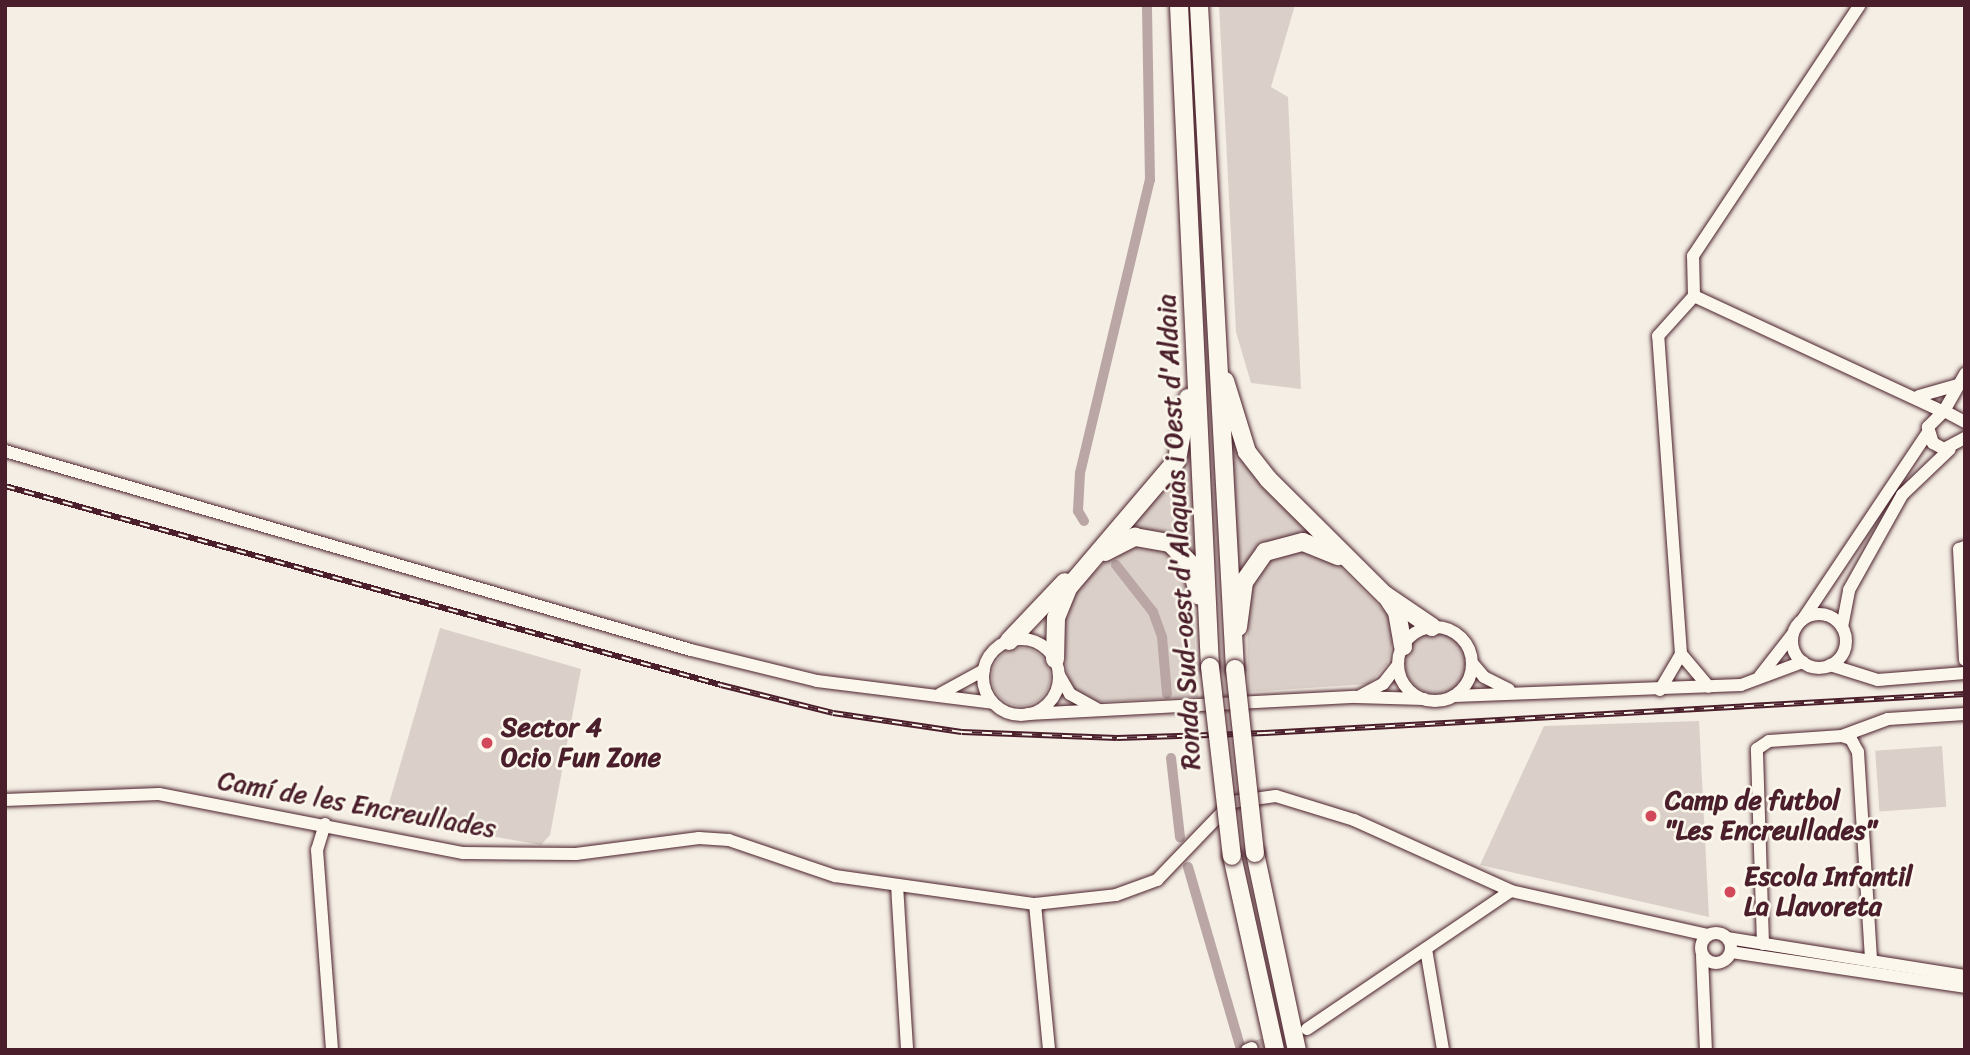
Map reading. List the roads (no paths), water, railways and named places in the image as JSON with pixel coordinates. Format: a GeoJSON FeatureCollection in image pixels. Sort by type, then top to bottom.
{"type":"FeatureCollection","features":[{"type":"Feature","properties":{"kind":"main road","name":"Ronda Sud-oest d'Alaquàs i Oest d'Aldaia"},"geometry":{"type":"LineString","coordinates":[[1178,5],[1209,667],[1232,856],[1275,1050]]}},
{"type":"Feature","properties":{"kind":"main road","name":"Ronda Sud-oest d'Alaquàs i Oest d'Aldaia"},"geometry":{"type":"LineString","coordinates":[[1199,5],[1216,362],[1235,669],[1255,853],[1297,1050]]}},
{"type":"Feature","properties":{"kind":"main road"},"geometry":{"type":"LineString","coordinates":[[1216,362],[1247,452],[1350,562],[1385,594],[1432,627]]}},
{"type":"Feature","properties":{"kind":"main road"},"geometry":{"type":"LineString","coordinates":[[1009,641],[1090,561],[1177,460],[1196,364]]}},
{"type":"Feature","properties":{"kind":"main road"},"geometry":{"type":"LineString","coordinates":[[1090,561],[1135,537],[1176,547],[1196,579],[1209,667]]}},
{"type":"Feature","properties":{"kind":"main road"},"geometry":{"type":"LineString","coordinates":[[1235,669],[1244,582],[1259,557],[1276,546],[1303,542],[1350,562]]}},
{"type":"Feature","properties":{"kind":"main road"},"geometry":{"type":"LineString","coordinates":[[1057,667],[1056,618],[1077,574]]}},
{"type":"Feature","properties":{"kind":"main road"},"geometry":{"type":"LineString","coordinates":[[1385,594],[1397,611],[1403,646]]}},
{"type":"Feature","properties":{"kind":"street"},"geometry":{"type":"LineString","coordinates":[[1660,690],[1681,654],[1658,336],[1694,296],[1693,256],[1860,5]]}},
{"type":"Feature","properties":{"kind":"street"},"geometry":{"type":"LineString","coordinates":[[1694,296],[1961,418],[1961,380]]}},
{"type":"Feature","properties":{"kind":"street"},"geometry":{"type":"LineString","coordinates":[[1914,395],[1961,380]]}},
{"type":"Feature","properties":{"kind":"street"},"geometry":{"type":"LineString","coordinates":[[1758,679],[1803,619],[1961,380]]}},
{"type":"Feature","properties":{"kind":"street"},"geometry":{"type":"LineString","coordinates":[[1914,395],[1933,443],[1960,443]]}},
{"type":"Feature","properties":{"kind":"street"},"geometry":{"type":"LineString","coordinates":[[1874,680],[1845,646],[1842,627],[1849,590],[1902,495],[1922,470],[1960,443]]}},
{"type":"Feature","properties":{"kind":"street"},"geometry":{"type":"LineString","coordinates":[[5,451],[691,650],[817,681],[993,703],[1009,713],[1109,712],[1356,697],[1424,699],[1513,692],[1549,695],[1709,687],[1758,679],[1803,662],[1830,665],[1874,680],[1965,673]]}},
{"type":"Feature","properties":{"kind":"street"},"geometry":{"type":"LineString","coordinates":[[1965,547],[1959,549],[1965,660]]}},
{"type":"Feature","properties":{"kind":"street"},"geometry":{"type":"LineString","coordinates":[[1803,619],[1824,614],[1842,627]]}},
{"type":"Feature","properties":{"kind":"street"},"geometry":{"type":"LineString","coordinates":[[1356,697],[1383,684],[1398,665],[1403,646],[1432,627],[1464,641],[1472,663],[1484,677],[1513,692]]}},
{"type":"Feature","properties":{"kind":"street"},"geometry":{"type":"LineString","coordinates":[[1792,635],[1803,662]]}},
{"type":"Feature","properties":{"kind":"street"},"geometry":{"type":"LineString","coordinates":[[930,696],[954,690],[984,670],[993,652],[1009,641],[1040,644],[1081,703],[1109,712]]}},
{"type":"Feature","properties":{"kind":"street"},"geometry":{"type":"LineString","coordinates":[[1830,665],[1845,646]]}},
{"type":"Feature","properties":{"kind":"street"},"geometry":{"type":"LineString","coordinates":[[1681,654],[1709,687]]}},
{"type":"Feature","properties":{"kind":"street"},"geometry":{"type":"LineString","coordinates":[[1454,696],[1468,682],[1472,663]]}},
{"type":"Feature","properties":{"kind":"street"},"geometry":{"type":"LineString","coordinates":[[1398,665],[1405,686],[1424,699]]}},
{"type":"Feature","properties":{"kind":"street"},"geometry":{"type":"LineString","coordinates":[[1028,714],[1051,701],[1057,667]]}},
{"type":"Feature","properties":{"kind":"street"},"geometry":{"type":"LineString","coordinates":[[984,670],[993,703]]}},
{"type":"Feature","properties":{"kind":"street"},"geometry":{"type":"LineString","coordinates":[[1763,944],[1757,749],[1769,741],[1842,736],[1888,719],[1965,714]]}},
{"type":"Feature","properties":{"kind":"street"},"geometry":{"type":"LineString","coordinates":[[1842,736],[1851,739],[1858,752],[1871,961]]}},
{"type":"Feature","properties":{"kind":"street","name":"Camí de les Encreullades"},"geometry":{"type":"LineString","coordinates":[[5,800],[159,794],[449,850],[527,856],[729,840],[835,876],[1035,904],[1116,895],[1157,880],[1232,802],[1276,796],[1354,820],[1511,891],[1681,931],[1728,938]]}},
{"type":"Feature","properties":{"kind":"street"},"geometry":{"type":"LineString","coordinates":[[325,824],[317,850],[332,1050]]}},
{"type":"Feature","properties":{"kind":"street"},"geometry":{"type":"LineString","coordinates":[[897,885],[908,1050]]}},
{"type":"Feature","properties":{"kind":"street"},"geometry":{"type":"LineString","coordinates":[[1307,1029],[1511,891]]}},
{"type":"Feature","properties":{"kind":"street"},"geometry":{"type":"LineString","coordinates":[[1035,904],[1049,1050]]}},
{"type":"Feature","properties":{"kind":"street"},"geometry":{"type":"LineString","coordinates":[[1681,931],[1710,962],[1728,956],[1965,987]]}},
{"type":"Feature","properties":{"kind":"street"},"geometry":{"type":"LineString","coordinates":[[1706,1050],[1701,953],[1708,934]]}},
{"type":"Feature","properties":{"kind":"street"},"geometry":{"type":"LineString","coordinates":[[1703,984],[1728,956],[1728,938],[1965,976]]}},
{"type":"Feature","properties":{"kind":"street"},"geometry":{"type":"LineString","coordinates":[[1426,949],[1443,1050]]}},
{"type":"Feature","properties":{"kind":"waterway"},"geometry":{"type":"LineString","coordinates":[[1084,521],[1078,511],[1080,473],[1150,180],[1147,5]]}},
{"type":"Feature","properties":{"kind":"waterway"},"geometry":{"type":"LineString","coordinates":[[1116,565],[1153,612],[1162,637],[1167,694]]}},
{"type":"Feature","properties":{"kind":"waterway"},"geometry":{"type":"LineString","coordinates":[[1171,758],[1180,837]]}},
{"type":"Feature","properties":{"kind":"waterway"},"geometry":{"type":"LineString","coordinates":[[1188,867],[1241,1050]]}},
{"type":"Feature","properties":{"kind":"tunnel"},"geometry":{"type":"LineString","coordinates":[[1252,1048],[1300,1032]]}},
{"type":"Feature","properties":{"kind":"railway"},"geometry":{"type":"LineString","coordinates":[[5,486],[721,685],[833,713],[962,732],[1117,738],[1265,733],[1965,694]]}},
{"type":"Feature","properties":{"kind":"place","name":"Sector 4 Ocio Fun Zone"},"geometry":{"type":"Point","coordinates":[487,743]}},
{"type":"Feature","properties":{"kind":"place","name":"Camp de futbol \"Les Encreullades\""},"geometry":{"type":"Point","coordinates":[1651,816]}},
{"type":"Feature","properties":{"kind":"place","name":"Escola Infantil La Llavoreta"},"geometry":{"type":"Point","coordinates":[1730,892]}}]}
